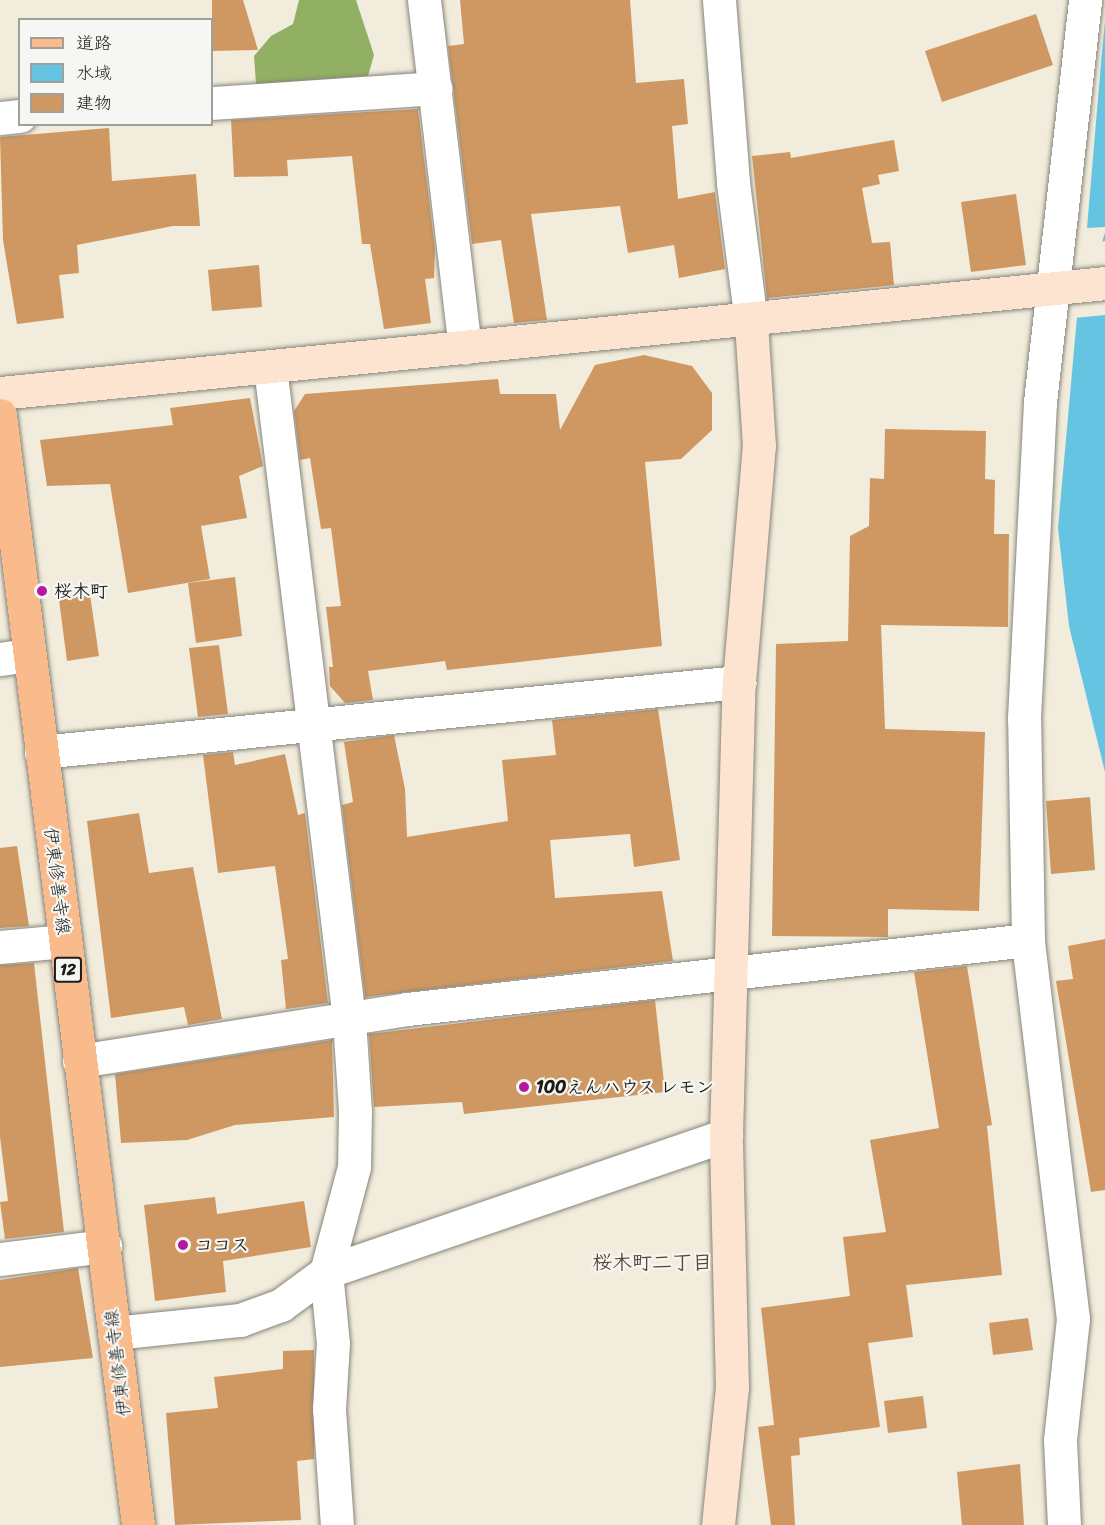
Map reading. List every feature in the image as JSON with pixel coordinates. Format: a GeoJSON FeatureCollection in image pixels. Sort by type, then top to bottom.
{"type":"FeatureCollection","features":[{"type":"Feature","properties":{"kind":"main road","name":"伊東修善寺線"},"geometry":{"type":"LineString","coordinates":[[0,415],[15,657],[41,752],[79,1061],[105,1246],[138,1525]]}},
{"type":"Feature","properties":{"kind":"street"},"geometry":{"type":"LineString","coordinates":[[424,0],[465,348]]}},
{"type":"Feature","properties":{"kind":"street"},"geometry":{"type":"LineString","coordinates":[[718,1525],[732,1388],[726,1135],[739,682],[759,446],[751,321],[733,183],[719,0]]}},
{"type":"Feature","properties":{"kind":"street"},"geometry":{"type":"LineString","coordinates":[[1064,1525],[1060,1440],[1073,1319],[1028,940],[1023,832],[1026,649],[1085,0]]}},
{"type":"Feature","properties":{"kind":"street"},"geometry":{"type":"LineString","coordinates":[[213,103],[435,88]]}},
{"type":"Feature","properties":{"kind":"street"},"geometry":{"type":"LineString","coordinates":[[0,118],[18,116]]}},
{"type":"Feature","properties":{"kind":"street"},"geometry":{"type":"LineString","coordinates":[[0,393],[751,321],[1105,283]]}},
{"type":"Feature","properties":{"kind":"street"},"geometry":{"type":"LineString","coordinates":[[270,367],[349,1019],[354,1167],[326,1272],[333,1343],[329,1408],[338,1525]]}},
{"type":"Feature","properties":{"kind":"street"},"geometry":{"type":"LineString","coordinates":[[41,752],[312,723],[739,682]]}},
{"type":"Feature","properties":{"kind":"street"},"geometry":{"type":"LineString","coordinates":[[0,947],[65,940]]}},
{"type":"Feature","properties":{"kind":"street"},"geometry":{"type":"LineString","coordinates":[[79,1061],[349,1019],[730,969],[1028,940]]}},
{"type":"Feature","properties":{"kind":"street"},"geometry":{"type":"LineString","coordinates":[[114,1334],[240,1320],[281,1305],[326,1272],[726,1135]]}},
{"type":"Feature","properties":{"kind":"street"},"geometry":{"type":"LineString","coordinates":[[0,1259],[105,1246]]}},
{"type":"Feature","properties":{"kind":"green space"},"geometry":{"type":"Polygon","coordinates":[[[299,0],[356,0],[374,55],[368,76],[256,84],[254,56],[271,36],[293,24],[299,0]]]}},
{"type":"Feature","properties":{"kind":"water"},"geometry":{"type":"Polygon","coordinates":[[[1105,21],[1105,227],[1087,228],[1102,52],[1105,21]]]}},
{"type":"Feature","properties":{"kind":"water"},"geometry":{"type":"Polygon","coordinates":[[[1105,233],[1105,772],[1069,626],[1058,528],[1077,317],[1105,233]]]}},
{"type":"Feature","properties":{"kind":"pier"},"geometry":{"type":"Polygon","coordinates":[[[1105,241],[1105,315],[1074,318],[1099,242],[1105,241]]]}},
{"type":"Feature","properties":{"kind":"building"},"geometry":{"type":"Polygon","coordinates":[[[212,0],[243,0],[258,50],[213,51],[212,0]]]}},
{"type":"Feature","properties":{"kind":"building"},"geometry":{"type":"Polygon","coordinates":[[[460,0],[630,0],[636,83],[684,79],[688,124],[672,126],[678,199],[715,192],[725,269],[679,278],[674,245],[628,253],[620,206],[531,214],[547,320],[514,323],[501,240],[472,244],[448,46],[464,44],[460,0]]]}},
{"type":"Feature","properties":{"kind":"building"},"geometry":{"type":"Polygon","coordinates":[[[1036,14],[1053,65],[942,102],[925,51],[1036,14]]]}},
{"type":"Feature","properties":{"kind":"building"},"geometry":{"type":"Polygon","coordinates":[[[418,109],[435,249],[434,278],[425,279],[431,323],[384,329],[370,244],[362,244],[352,156],[287,160],[288,176],[234,177],[231,120],[418,109]]]}},
{"type":"Feature","properties":{"kind":"building"},"geometry":{"type":"Polygon","coordinates":[[[109,128],[112,181],[196,174],[200,226],[173,226],[77,245],[79,273],[59,275],[64,318],[17,324],[3,240],[0,137],[109,128]]]}},
{"type":"Feature","properties":{"kind":"building"},"geometry":{"type":"Polygon","coordinates":[[[894,140],[899,171],[878,175],[880,184],[862,188],[872,243],[890,242],[894,285],[767,298],[752,156],[790,152],[791,158],[894,140]]]}},
{"type":"Feature","properties":{"kind":"building"},"geometry":{"type":"Polygon","coordinates":[[[1016,194],[1026,265],[971,272],[961,202],[1016,194]]]}},
{"type":"Feature","properties":{"kind":"building"},"geometry":{"type":"Polygon","coordinates":[[[259,265],[262,307],[212,311],[208,270],[259,265]]]}},
{"type":"Feature","properties":{"kind":"building"},"geometry":{"type":"Polygon","coordinates":[[[644,355],[692,366],[712,393],[712,430],[681,459],[645,462],[662,646],[447,670],[445,661],[368,671],[373,700],[345,703],[330,686],[329,667],[333,667],[326,607],[341,606],[331,528],[321,529],[310,458],[300,460],[294,411],[305,394],[498,379],[500,394],[556,394],[560,430],[595,365],[644,355]]]}},
{"type":"Feature","properties":{"kind":"building"},"geometry":{"type":"Polygon","coordinates":[[[250,398],[263,466],[239,476],[247,518],[201,526],[210,579],[128,593],[110,484],[47,486],[40,440],[173,425],[170,408],[250,398]]]}},
{"type":"Feature","properties":{"kind":"building"},"geometry":{"type":"Polygon","coordinates":[[[885,429],[986,431],[985,479],[995,480],[994,534],[1009,534],[1008,627],[881,625],[885,729],[985,732],[979,911],[888,909],[888,937],[772,936],[776,644],[848,641],[850,536],[869,526],[870,478],[884,479],[885,429]]]}},
{"type":"Feature","properties":{"kind":"building"},"geometry":{"type":"Polygon","coordinates":[[[235,577],[242,636],[196,643],[188,583],[235,577]]]}},
{"type":"Feature","properties":{"kind":"building"},"geometry":{"type":"Polygon","coordinates":[[[90,595],[99,656],[67,661],[59,600],[90,595]]]}},
{"type":"Feature","properties":{"kind":"building"},"geometry":{"type":"Polygon","coordinates":[[[219,645],[228,714],[198,717],[189,648],[219,645]]]}},
{"type":"Feature","properties":{"kind":"building"},"geometry":{"type":"Polygon","coordinates":[[[658,709],[680,860],[634,867],[630,834],[550,840],[555,898],[662,891],[673,961],[365,997],[342,805],[353,802],[344,742],[394,735],[405,789],[407,837],[508,821],[502,760],[556,755],[552,720],[658,709]]]}},
{"type":"Feature","properties":{"kind":"building"},"geometry":{"type":"Polygon","coordinates":[[[233,752],[235,765],[285,754],[298,815],[305,813],[328,1003],[286,1009],[281,960],[288,959],[275,866],[218,873],[203,755],[233,752]]]}},
{"type":"Feature","properties":{"kind":"building"},"geometry":{"type":"Polygon","coordinates":[[[1090,797],[1095,870],[1051,874],[1046,801],[1090,797]]]}},
{"type":"Feature","properties":{"kind":"building"},"geometry":{"type":"Polygon","coordinates":[[[139,813],[149,873],[193,867],[222,1019],[188,1025],[184,1007],[111,1018],[87,821],[139,813]]]}},
{"type":"Feature","properties":{"kind":"building"},"geometry":{"type":"Polygon","coordinates":[[[17,846],[29,926],[0,928],[0,848],[17,846]]]}},
{"type":"Feature","properties":{"kind":"building"},"geometry":{"type":"Polygon","coordinates":[[[1105,939],[1105,1190],[1091,1192],[1056,981],[1073,979],[1068,946],[1105,939]]]}},
{"type":"Feature","properties":{"kind":"building"},"geometry":{"type":"Polygon","coordinates":[[[34,963],[64,1232],[5,1239],[0,1202],[8,1201],[0,1137],[0,965],[34,963]]]}},
{"type":"Feature","properties":{"kind":"building"},"geometry":{"type":"Polygon","coordinates":[[[967,966],[992,1125],[987,1126],[1002,1275],[906,1285],[913,1337],[868,1343],[880,1427],[799,1438],[800,1455],[791,1456],[795,1525],[771,1525],[758,1427],[774,1425],[761,1308],[850,1296],[843,1237],[886,1232],[870,1140],[939,1128],[914,972],[967,966]]]}},
{"type":"Feature","properties":{"kind":"building"},"geometry":{"type":"Polygon","coordinates":[[[655,1000],[665,1092],[464,1114],[462,1102],[374,1107],[369,1034],[655,1000]]]}},
{"type":"Feature","properties":{"kind":"building"},"geometry":{"type":"Polygon","coordinates":[[[332,1040],[334,1117],[235,1125],[187,1140],[121,1143],[115,1074],[332,1040]]]}},
{"type":"Feature","properties":{"kind":"building"},"geometry":{"type":"Polygon","coordinates":[[[215,1197],[217,1214],[304,1201],[311,1247],[223,1261],[226,1292],[155,1301],[144,1205],[215,1197]]]}},
{"type":"Feature","properties":{"kind":"building"},"geometry":{"type":"Polygon","coordinates":[[[78,1268],[93,1358],[0,1367],[0,1280],[78,1268]]]}},
{"type":"Feature","properties":{"kind":"building"},"geometry":{"type":"Polygon","coordinates":[[[1028,1318],[1033,1350],[993,1355],[989,1323],[1028,1318]]]}},
{"type":"Feature","properties":{"kind":"building"},"geometry":{"type":"Polygon","coordinates":[[[314,1350],[314,1459],[297,1461],[301,1520],[175,1525],[166,1413],[218,1408],[214,1377],[283,1369],[283,1351],[314,1350]]]}},
{"type":"Feature","properties":{"kind":"building"},"geometry":{"type":"Polygon","coordinates":[[[923,1396],[927,1428],[888,1433],[884,1401],[923,1396]]]}},
{"type":"Feature","properties":{"kind":"building"},"geometry":{"type":"Polygon","coordinates":[[[1020,1464],[1024,1525],[962,1525],[957,1472],[1020,1464]]]}},
{"type":"Feature","properties":{"kind":"place","name":"桜木町"},"geometry":{"type":"Point","coordinates":[42,591]}},
{"type":"Feature","properties":{"kind":"place","name":"100えんハウス レモン"},"geometry":{"type":"Point","coordinates":[524,1087]}},
{"type":"Feature","properties":{"kind":"place","name":"ココス"},"geometry":{"type":"Point","coordinates":[183,1245]}},
{"type":"Feature","properties":{"kind":"district","name":"桜木町二丁目"},"geometry":{"type":"Point","coordinates":[652,1262]}}]}
